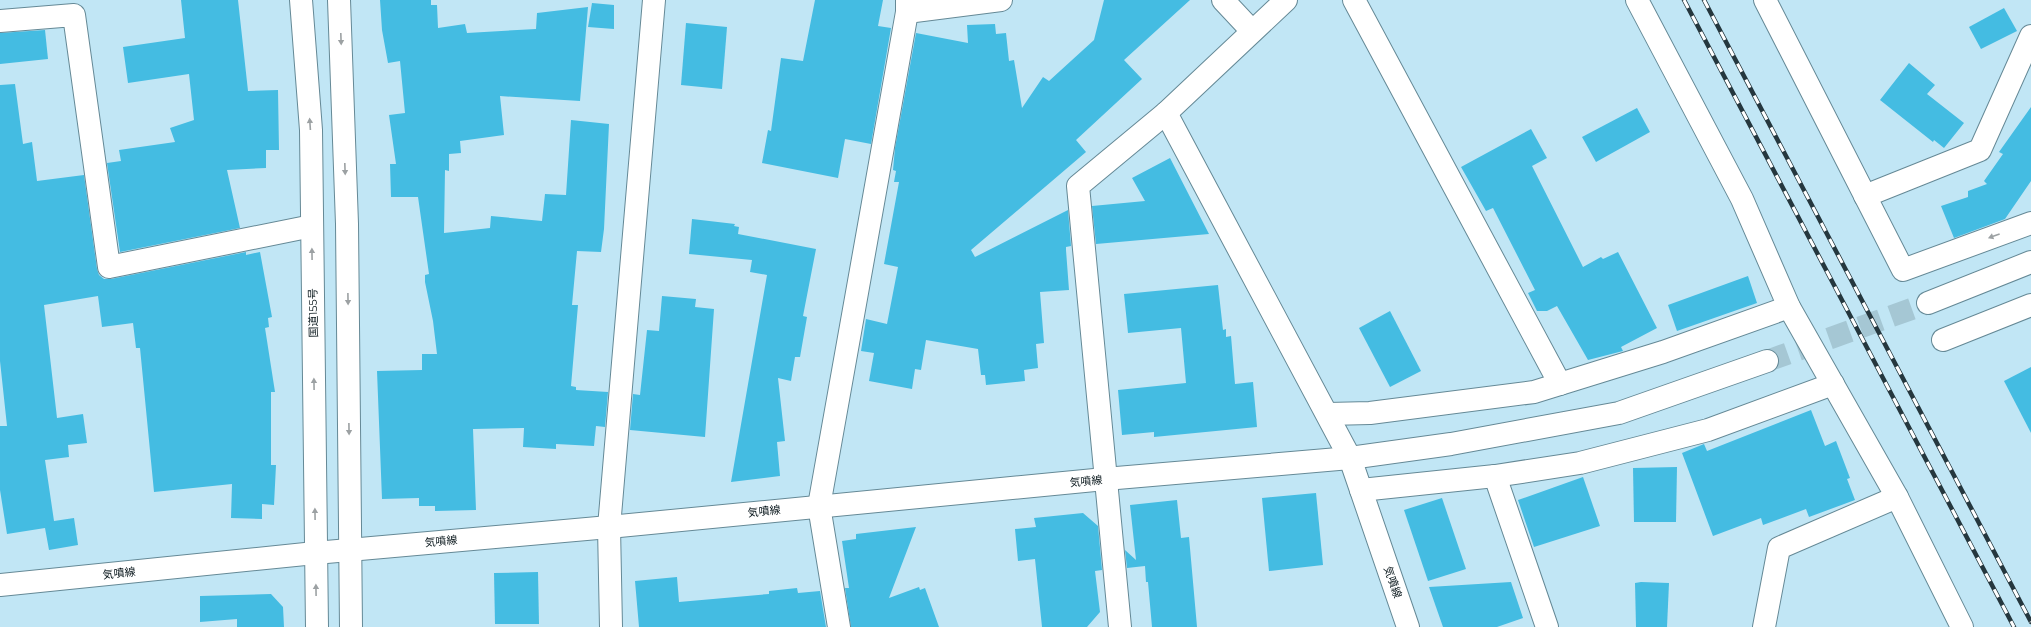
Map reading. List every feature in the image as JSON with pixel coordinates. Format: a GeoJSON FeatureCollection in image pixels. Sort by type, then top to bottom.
{"type":"FeatureCollection","features":[{"type":"Feature","properties":{"kind":"main road","name":"国道155号"},"geometry":{"type":"LineString","coordinates":[[301,0],[311,130],[316,627]]}},
{"type":"Feature","properties":{"kind":"main road"},"geometry":{"type":"LineString","coordinates":[[339,0],[347,224],[351,627]]}},
{"type":"Feature","properties":{"kind":"main road"},"geometry":{"type":"LineString","coordinates":[[611,627],[609,527],[654,0]]}},
{"type":"Feature","properties":{"kind":"main road"},"geometry":{"type":"LineString","coordinates":[[839,627],[819,506],[907,6],[1001,0]]}},
{"type":"Feature","properties":{"kind":"main road"},"geometry":{"type":"LineString","coordinates":[[1223,0],[1252,31]]}},
{"type":"Feature","properties":{"kind":"main road"},"geometry":{"type":"LineString","coordinates":[[1120,627],[1078,186],[1166,113],[1286,0]]}},
{"type":"Feature","properties":{"kind":"main road"},"geometry":{"type":"LineString","coordinates":[[1354,0],[1560,384]]}},
{"type":"Feature","properties":{"kind":"main road"},"geometry":{"type":"LineString","coordinates":[[1637,0],[1742,199],[1790,307],[1897,497],[1962,627]]}},
{"type":"Feature","properties":{"kind":"main road"},"geometry":{"type":"LineString","coordinates":[[1765,0],[1903,270],[2031,223]]}},
{"type":"Feature","properties":{"kind":"main road"},"geometry":{"type":"LineString","coordinates":[[0,21],[74,15],[110,267],[312,226]]}},
{"type":"Feature","properties":{"kind":"main road"},"geometry":{"type":"LineString","coordinates":[[1865,196],[1980,150],[2031,36]]}},
{"type":"Feature","properties":{"kind":"main road"},"geometry":{"type":"LineString","coordinates":[[1166,113],[1328,414],[1350,458],[1452,444],[1619,413],[1768,361]]}},
{"type":"Feature","properties":{"kind":"main road"},"geometry":{"type":"LineString","coordinates":[[1928,303],[2031,262]]}},
{"type":"Feature","properties":{"kind":"main road"},"geometry":{"type":"LineString","coordinates":[[1943,340],[2031,305]]}},
{"type":"Feature","properties":{"kind":"main road"},"geometry":{"type":"LineString","coordinates":[[1328,414],[1378,412],[1534,392],[1663,352],[1790,307]]}},
{"type":"Feature","properties":{"kind":"main road"},"geometry":{"type":"LineString","coordinates":[[1361,490],[1495,476],[1580,463],[1708,430],[1833,384]]}},
{"type":"Feature","properties":{"kind":"main road","name":"気噴線"},"geometry":{"type":"LineString","coordinates":[[0,585],[315,552],[609,527],[1105,479],[1350,458],[1408,627]]}},
{"type":"Feature","properties":{"kind":"main road"},"geometry":{"type":"LineString","coordinates":[[1495,476],[1547,627]]}},
{"type":"Feature","properties":{"kind":"main road"},"geometry":{"type":"LineString","coordinates":[[1764,627],[1779,548],[1897,497]]}},
{"type":"Feature","properties":{"kind":"building"},"geometry":{"type":"Polygon","coordinates":[[[181,0],[238,0],[248,91],[278,90],[279,150],[266,150],[266,168],[227,170],[240,228],[120,252],[107,163],[121,161],[119,150],[175,142],[170,128],[194,120],[189,74],[128,83],[123,47],[185,38],[181,0]]]}},
{"type":"Feature","properties":{"kind":"building"},"geometry":{"type":"Polygon","coordinates":[[[380,0],[431,0],[431,5],[437,5],[438,28],[465,24],[467,33],[536,29],[537,13],[588,7],[580,101],[500,96],[504,135],[460,141],[461,153],[449,154],[449,171],[445,170],[444,233],[490,228],[491,216],[542,221],[545,194],[566,195],[571,120],[609,124],[604,229],[601,252],[577,251],[572,305],[578,305],[571,386],[576,387],[576,390],[608,392],[605,427],[596,426],[594,446],[556,444],[556,449],[523,447],[524,428],[473,429],[476,510],[435,511],[435,506],[419,506],[419,498],[382,499],[377,371],[422,370],[422,354],[437,354],[433,321],[425,282],[425,275],[429,274],[418,197],[391,197],[390,164],[396,164],[389,115],[405,113],[400,61],[388,63],[382,30],[380,0]]]}},
{"type":"Feature","properties":{"kind":"building"},"geometry":{"type":"Polygon","coordinates":[[[815,0],[883,0],[878,26],[891,28],[871,144],[845,139],[838,178],[762,163],[768,130],[771,131],[781,58],[803,61],[815,0]]]}},
{"type":"Feature","properties":{"kind":"building"},"geometry":{"type":"Polygon","coordinates":[[[1104,0],[1190,0],[1124,60],[1142,79],[1076,140],[1086,152],[971,250],[975,257],[1068,210],[1071,246],[1066,247],[1069,290],[1040,292],[1044,343],[1036,344],[1038,368],[1024,370],[1025,381],[986,385],[985,375],[981,375],[978,349],[926,340],[921,370],[915,369],[912,389],[869,381],[874,353],[861,351],[866,319],[887,324],[898,267],[884,264],[899,182],[894,182],[896,171],[893,170],[895,148],[916,33],[968,43],[967,25],[995,24],[996,34],[1006,33],[1009,61],[1014,60],[1022,108],[1043,77],[1049,81],[1094,40],[1104,0]]]}},
{"type":"Feature","properties":{"kind":"building"},"geometry":{"type":"Polygon","coordinates":[[[592,3],[614,5],[614,29],[588,27],[592,3]]]}},
{"type":"Feature","properties":{"kind":"building"},"geometry":{"type":"Polygon","coordinates":[[[2004,8],[2017,31],[1981,49],[1969,27],[2004,8]]]}},
{"type":"Feature","properties":{"kind":"building"},"geometry":{"type":"Polygon","coordinates":[[[686,23],[727,27],[722,89],[681,85],[686,23]]]}},
{"type":"Feature","properties":{"kind":"building"},"geometry":{"type":"Polygon","coordinates":[[[45,30],[48,59],[0,64],[0,33],[45,30]]]}},
{"type":"Feature","properties":{"kind":"building"},"geometry":{"type":"Polygon","coordinates":[[[1909,63],[1935,85],[1927,94],[1964,123],[1944,148],[1934,140],[1933,142],[1880,100],[1909,63]]]}},
{"type":"Feature","properties":{"kind":"building"},"geometry":{"type":"Polygon","coordinates":[[[15,84],[23,144],[32,142],[37,181],[84,175],[97,269],[99,275],[104,279],[111,279],[246,252],[246,255],[260,252],[272,317],[268,318],[269,327],[265,328],[275,392],[271,392],[271,465],[276,465],[274,505],[262,504],[262,519],[231,518],[232,484],[154,492],[140,348],[136,348],[133,323],[102,327],[98,296],[44,305],[57,418],[83,414],[87,443],[68,445],[69,457],[45,460],[54,521],[74,518],[78,545],[49,550],[45,528],[7,534],[0,490],[0,426],[7,426],[0,361],[0,85],[15,84]]]}},
{"type":"Feature","properties":{"kind":"building"},"geometry":{"type":"Polygon","coordinates":[[[2031,107],[2031,181],[2005,219],[1954,238],[1941,206],[1968,197],[1968,191],[1987,184],[1984,181],[2003,154],[1999,152],[2031,107]]]}},
{"type":"Feature","properties":{"kind":"building"},"geometry":{"type":"Polygon","coordinates":[[[1637,108],[1650,132],[1596,162],[1582,137],[1637,108]]]}},
{"type":"Feature","properties":{"kind":"building"},"geometry":{"type":"Polygon","coordinates":[[[1531,129],[1547,158],[1532,166],[1583,267],[1601,257],[1603,259],[1618,252],[1657,328],[1621,347],[1623,351],[1588,360],[1557,306],[1547,311],[1537,311],[1528,293],[1535,290],[1493,208],[1486,211],[1461,167],[1531,129]]]}},
{"type":"Feature","properties":{"kind":"building"},"geometry":{"type":"Polygon","coordinates":[[[1170,158],[1209,234],[1096,244],[1092,206],[1145,201],[1132,178],[1170,158]]]}},
{"type":"Feature","properties":{"kind":"building"},"geometry":{"type":"Polygon","coordinates":[[[692,219],[735,224],[734,226],[739,227],[738,234],[816,249],[803,316],[807,317],[800,357],[795,357],[791,381],[778,378],[785,441],[777,442],[780,476],[731,482],[767,275],[750,272],[752,260],[689,254],[692,219]]]}},
{"type":"Feature","properties":{"kind":"building"},"geometry":{"type":"Polygon","coordinates":[[[1748,276],[1757,303],[1677,331],[1668,305],[1748,276]]]}},
{"type":"Feature","properties":{"kind":"building"},"geometry":{"type":"Polygon","coordinates":[[[1218,285],[1223,330],[1226,329],[1226,337],[1231,336],[1235,384],[1253,382],[1257,427],[1154,437],[1154,432],[1122,435],[1118,390],[1186,383],[1181,328],[1128,333],[1124,294],[1218,285]]]}},
{"type":"Feature","properties":{"kind":"building"},"geometry":{"type":"Polygon","coordinates":[[[662,296],[696,299],[695,307],[714,309],[705,437],[630,430],[633,394],[640,395],[647,330],[659,331],[662,296]]]}},
{"type":"Feature","properties":{"kind":"building"},"geometry":{"type":"Polygon","coordinates":[[[1390,311],[1421,371],[1390,387],[1359,328],[1390,311]]]}},
{"type":"Feature","properties":{"kind":"building"},"geometry":{"type":"Polygon","coordinates":[[[2031,367],[2031,433],[2004,381],[2031,367]]]}},
{"type":"Feature","properties":{"kind":"building"},"geometry":{"type":"Polygon","coordinates":[[[1811,410],[1825,446],[1836,441],[1850,478],[1847,479],[1855,500],[1809,517],[1806,509],[1763,525],[1761,518],[1713,536],[1682,453],[1704,444],[1707,451],[1811,410]]]}},
{"type":"Feature","properties":{"kind":"building"},"geometry":{"type":"Polygon","coordinates":[[[1677,467],[1676,522],[1634,522],[1633,468],[1677,467]]]}},
{"type":"Feature","properties":{"kind":"building"},"geometry":{"type":"Polygon","coordinates":[[[1583,477],[1600,526],[1534,547],[1518,500],[1583,477]]]}},
{"type":"Feature","properties":{"kind":"building"},"geometry":{"type":"Polygon","coordinates":[[[1316,493],[1323,565],[1269,571],[1262,498],[1316,493]]]}},
{"type":"Feature","properties":{"kind":"building"},"geometry":{"type":"Polygon","coordinates":[[[1442,498],[1466,569],[1428,581],[1404,510],[1442,498]]]}},
{"type":"Feature","properties":{"kind":"building"},"geometry":{"type":"Polygon","coordinates":[[[1177,500],[1181,538],[1189,537],[1197,627],[1152,627],[1145,566],[1127,568],[1125,550],[1136,560],[1130,505],[1177,500]]]}},
{"type":"Feature","properties":{"kind":"building"},"geometry":{"type":"Polygon","coordinates":[[[1083,513],[1098,526],[1102,570],[1095,571],[1100,612],[1087,627],[1042,627],[1035,559],[1018,561],[1015,529],[1036,527],[1034,518],[1083,513]]]}},
{"type":"Feature","properties":{"kind":"building"},"geometry":{"type":"Polygon","coordinates":[[[916,527],[889,598],[919,587],[920,590],[925,588],[939,627],[851,627],[845,588],[849,588],[842,541],[856,539],[856,534],[916,527]]]}},
{"type":"Feature","properties":{"kind":"building"},"geometry":{"type":"Polygon","coordinates":[[[538,572],[539,624],[495,624],[494,573],[538,572]]]}},
{"type":"Feature","properties":{"kind":"building"},"geometry":{"type":"Polygon","coordinates":[[[677,577],[679,602],[769,594],[769,591],[797,588],[798,593],[820,591],[826,627],[639,627],[635,581],[677,577]]]}},
{"type":"Feature","properties":{"kind":"building"},"geometry":{"type":"Polygon","coordinates":[[[1511,582],[1523,618],[1497,627],[1443,627],[1429,587],[1511,582]]]}},
{"type":"Feature","properties":{"kind":"building"},"geometry":{"type":"Polygon","coordinates":[[[1635,583],[1669,583],[1667,627],[1636,627],[1635,583]]]}},
{"type":"Feature","properties":{"kind":"building"},"geometry":{"type":"Polygon","coordinates":[[[271,594],[283,607],[284,627],[237,627],[237,619],[200,622],[200,596],[271,594]]]}},
{"type":"Feature","properties":{"kind":"tunnel"},"geometry":{"type":"LineString","coordinates":[[1767,361],[1928,303]]}},
{"type":"Feature","properties":{"kind":"railway"},"geometry":{"type":"LineString","coordinates":[[1684,0],[2014,627]]}},
{"type":"Feature","properties":{"kind":"railway"},"geometry":{"type":"LineString","coordinates":[[1704,0],[2031,622]]}}]}
